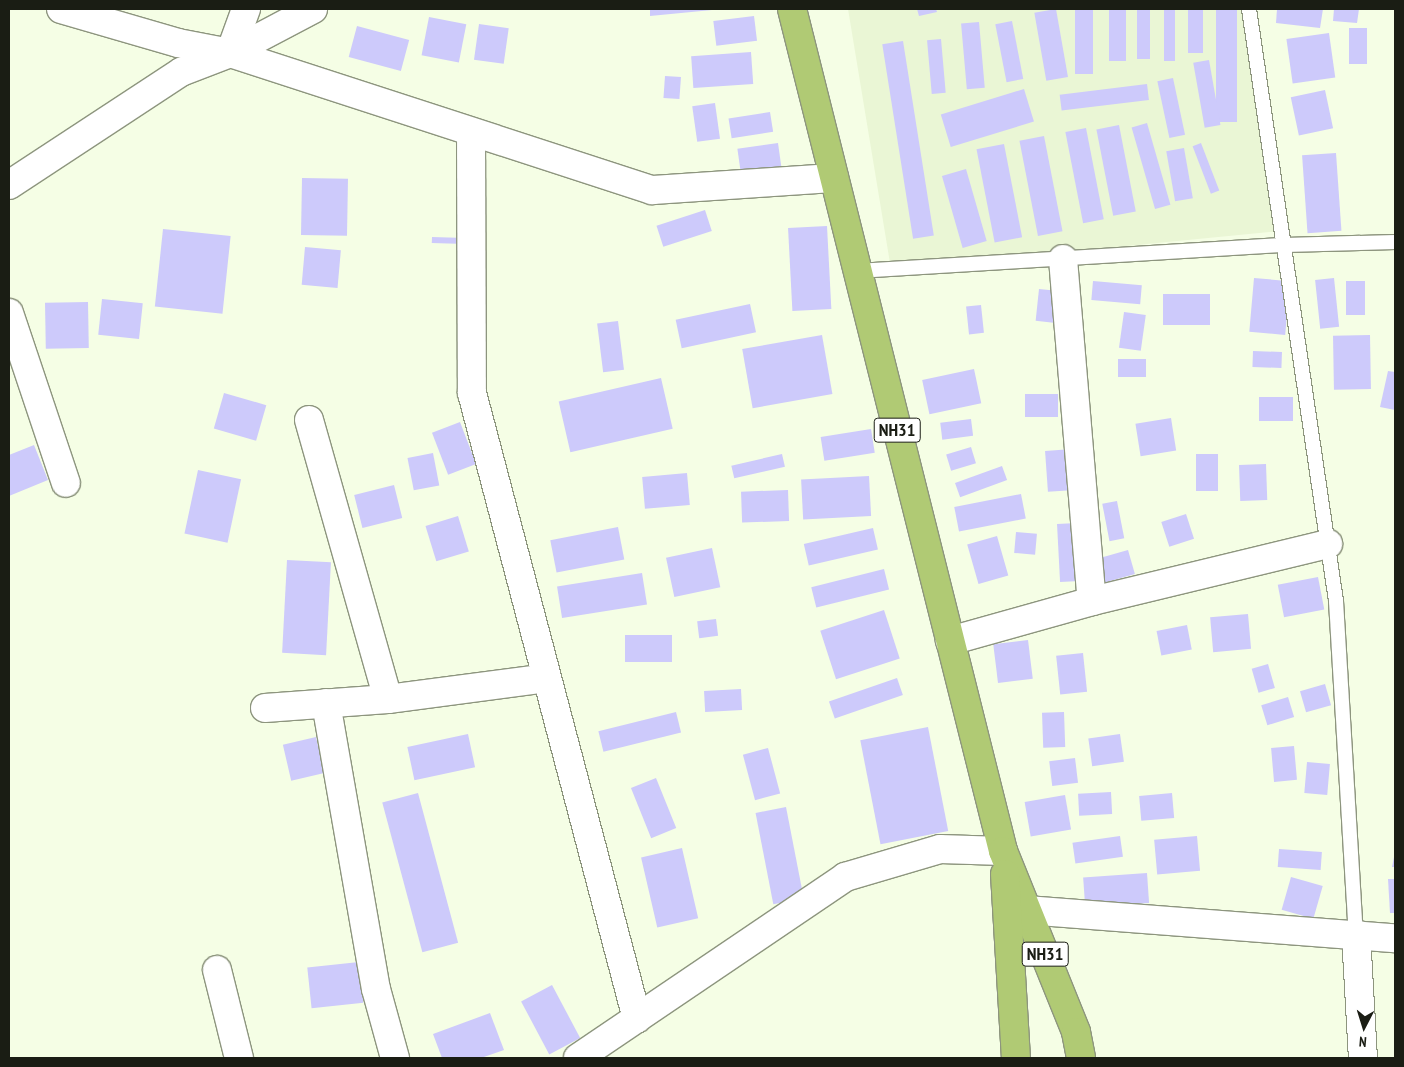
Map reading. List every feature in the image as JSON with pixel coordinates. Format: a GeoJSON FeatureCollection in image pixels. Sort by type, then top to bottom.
{"type":"FeatureCollection","features":[{"type":"Feature","properties":{"kind":"highway","name":"NH31"},"geometry":{"type":"LineString","coordinates":[[792,9],[1003,850],[1076,1032],[1081,1058]]}},
{"type":"Feature","properties":{"kind":"highway","name":"NH31"},"geometry":{"type":"LineString","coordinates":[[1003,850],[1016,1058]]}},
{"type":"Feature","properties":{"kind":"street"},"geometry":{"type":"LineString","coordinates":[[61,9],[178,42],[230,53],[652,190],[834,178]]}},
{"type":"Feature","properties":{"kind":"street"},"geometry":{"type":"LineString","coordinates":[[230,53],[246,9]]}},
{"type":"Feature","properties":{"kind":"street"},"geometry":{"type":"LineString","coordinates":[[9,185],[181,72],[230,53],[313,9]]}},
{"type":"Feature","properties":{"kind":"street"},"geometry":{"type":"LineString","coordinates":[[471,132],[472,393],[637,1019]]}},
{"type":"Feature","properties":{"kind":"street"},"geometry":{"type":"LineString","coordinates":[[1063,259],[1092,601]]}},
{"type":"Feature","properties":{"kind":"street"},"geometry":{"type":"LineString","coordinates":[[9,313],[66,483]]}},
{"type":"Feature","properties":{"kind":"street"},"geometry":{"type":"LineString","coordinates":[[309,420],[388,699]]}},
{"type":"Feature","properties":{"kind":"street"},"geometry":{"type":"LineString","coordinates":[[950,641],[1092,601],[1328,544]]}},
{"type":"Feature","properties":{"kind":"street"},"geometry":{"type":"LineString","coordinates":[[265,708],[388,699],[547,678]]}},
{"type":"Feature","properties":{"kind":"street"},"geometry":{"type":"LineString","coordinates":[[326,703],[376,988],[395,1058]]}},
{"type":"Feature","properties":{"kind":"street"},"geometry":{"type":"LineString","coordinates":[[578,1058],[845,877],[940,849],[1003,850]]}},
{"type":"Feature","properties":{"kind":"street"},"geometry":{"type":"LineString","coordinates":[[1027,910],[1395,938]]}},
{"type":"Feature","properties":{"kind":"street"},"geometry":{"type":"LineString","coordinates":[[1356,934],[1364,1058]]}},
{"type":"Feature","properties":{"kind":"street"},"geometry":{"type":"LineString","coordinates":[[217,970],[239,1058]]}},
{"type":"Feature","properties":{"kind":"lane"},"geometry":{"type":"LineString","coordinates":[[1248,9],[1285,245],[1336,601],[1356,934]]}},
{"type":"Feature","properties":{"kind":"lane"},"geometry":{"type":"LineString","coordinates":[[857,271],[1285,245],[1395,242]]}},
{"type":"Feature","properties":{"kind":"shaded area"},"geometry":{"type":"Polygon","coordinates":[[[848,9],[1250,9],[1290,230],[891,269],[848,9]]]}},
{"type":"Feature","properties":{"kind":"building"},"geometry":{"type":"Polygon","coordinates":[[[650,9],[712,9],[712,10],[650,16],[650,9]]]}},
{"type":"Feature","properties":{"kind":"building"},"geometry":{"type":"Polygon","coordinates":[[[917,9],[936,9],[937,12],[919,16],[917,9]]]}},
{"type":"Feature","properties":{"kind":"building"},"geometry":{"type":"Polygon","coordinates":[[[1056,9],[1068,77],[1046,81],[1034,13],[1056,9]]]}},
{"type":"Feature","properties":{"kind":"building"},"geometry":{"type":"Polygon","coordinates":[[[1075,9],[1093,9],[1093,74],[1075,74],[1075,9]]]}},
{"type":"Feature","properties":{"kind":"building"},"geometry":{"type":"Polygon","coordinates":[[[1109,9],[1126,9],[1126,61],[1109,61],[1109,9]]]}},
{"type":"Feature","properties":{"kind":"building"},"geometry":{"type":"Polygon","coordinates":[[[1137,9],[1150,9],[1150,59],[1137,59],[1137,9]]]}},
{"type":"Feature","properties":{"kind":"building"},"geometry":{"type":"Polygon","coordinates":[[[1164,9],[1175,9],[1175,61],[1164,61],[1164,9]]]}},
{"type":"Feature","properties":{"kind":"building"},"geometry":{"type":"Polygon","coordinates":[[[1188,9],[1203,9],[1203,53],[1188,53],[1188,9]]]}},
{"type":"Feature","properties":{"kind":"building"},"geometry":{"type":"Polygon","coordinates":[[[1216,9],[1237,9],[1237,122],[1216,122],[1216,9]]]}},
{"type":"Feature","properties":{"kind":"building"},"geometry":{"type":"Polygon","coordinates":[[[1277,9],[1323,9],[1320,28],[1276,23],[1277,9]]]}},
{"type":"Feature","properties":{"kind":"building"},"geometry":{"type":"Polygon","coordinates":[[[1334,9],[1359,9],[1357,23],[1333,21],[1334,9]]]}},
{"type":"Feature","properties":{"kind":"building"},"geometry":{"type":"Polygon","coordinates":[[[754,16],[757,41],[716,46],[713,21],[754,16]]]}},
{"type":"Feature","properties":{"kind":"building"},"geometry":{"type":"Polygon","coordinates":[[[429,17],[466,24],[459,63],[422,55],[429,17]]]}},
{"type":"Feature","properties":{"kind":"building"},"geometry":{"type":"Polygon","coordinates":[[[1012,21],[1023,79],[1007,82],[995,24],[1012,21]]]}},
{"type":"Feature","properties":{"kind":"building"},"geometry":{"type":"Polygon","coordinates":[[[979,22],[985,88],[967,89],[961,24],[979,22]]]}},
{"type":"Feature","properties":{"kind":"building"},"geometry":{"type":"Polygon","coordinates":[[[479,24],[509,28],[504,64],[474,60],[479,24]]]}},
{"type":"Feature","properties":{"kind":"building"},"geometry":{"type":"Polygon","coordinates":[[[357,26],[409,40],[401,71],[349,57],[357,26]]]}},
{"type":"Feature","properties":{"kind":"building"},"geometry":{"type":"Polygon","coordinates":[[[1349,28],[1367,28],[1367,64],[1349,64],[1349,28]]]}},
{"type":"Feature","properties":{"kind":"building"},"geometry":{"type":"Polygon","coordinates":[[[1329,33],[1335,78],[1293,84],[1286,39],[1329,33]]]}},
{"type":"Feature","properties":{"kind":"building"},"geometry":{"type":"Polygon","coordinates":[[[941,39],[946,93],[932,94],[927,40],[941,39]]]}},
{"type":"Feature","properties":{"kind":"building"},"geometry":{"type":"Polygon","coordinates":[[[903,41],[934,236],[913,239],[882,44],[903,41]]]}},
{"type":"Feature","properties":{"kind":"building"},"geometry":{"type":"Polygon","coordinates":[[[751,52],[753,84],[693,88],[691,56],[751,52]]]}},
{"type":"Feature","properties":{"kind":"building"},"geometry":{"type":"Polygon","coordinates":[[[1209,60],[1220,125],[1205,128],[1193,63],[1209,60]]]}},
{"type":"Feature","properties":{"kind":"building"},"geometry":{"type":"Polygon","coordinates":[[[665,76],[681,77],[679,99],[663,98],[665,76]]]}},
{"type":"Feature","properties":{"kind":"building"},"geometry":{"type":"Polygon","coordinates":[[[1173,78],[1185,135],[1169,138],[1157,81],[1173,78]]]}},
{"type":"Feature","properties":{"kind":"building"},"geometry":{"type":"Polygon","coordinates":[[[1147,84],[1149,100],[1062,111],[1060,95],[1147,84]]]}},
{"type":"Feature","properties":{"kind":"building"},"geometry":{"type":"Polygon","coordinates":[[[1024,89],[1034,122],[951,147],[941,114],[1024,89]]]}},
{"type":"Feature","properties":{"kind":"building"},"geometry":{"type":"Polygon","coordinates":[[[1325,90],[1333,128],[1299,135],[1291,97],[1325,90]]]}},
{"type":"Feature","properties":{"kind":"building"},"geometry":{"type":"Polygon","coordinates":[[[715,103],[720,139],[697,142],[692,106],[715,103]]]}},
{"type":"Feature","properties":{"kind":"building"},"geometry":{"type":"Polygon","coordinates":[[[770,112],[773,132],[732,138],[729,119],[770,112]]]}},
{"type":"Feature","properties":{"kind":"building"},"geometry":{"type":"Polygon","coordinates":[[[1147,123],[1170,205],[1155,209],[1132,127],[1147,123]]]}},
{"type":"Feature","properties":{"kind":"building"},"geometry":{"type":"Polygon","coordinates":[[[1119,125],[1136,211],[1113,216],[1096,129],[1119,125]]]}},
{"type":"Feature","properties":{"kind":"building"},"geometry":{"type":"Polygon","coordinates":[[[1086,128],[1104,219],[1083,223],[1065,132],[1086,128]]]}},
{"type":"Feature","properties":{"kind":"building"},"geometry":{"type":"Polygon","coordinates":[[[1044,136],[1063,231],[1038,236],[1019,141],[1044,136]]]}},
{"type":"Feature","properties":{"kind":"building"},"geometry":{"type":"Polygon","coordinates":[[[778,143],[782,173],[742,178],[737,149],[778,143]]]}},
{"type":"Feature","properties":{"kind":"building"},"geometry":{"type":"Polygon","coordinates":[[[1201,143],[1219,191],[1211,194],[1193,146],[1201,143]]]}},
{"type":"Feature","properties":{"kind":"building"},"geometry":{"type":"Polygon","coordinates":[[[1004,144],[1022,237],[995,243],[977,149],[1004,144]]]}},
{"type":"Feature","properties":{"kind":"building"},"geometry":{"type":"Polygon","coordinates":[[[1184,148],[1193,198],[1175,201],[1166,151],[1184,148]]]}},
{"type":"Feature","properties":{"kind":"building"},"geometry":{"type":"Polygon","coordinates":[[[1336,153],[1341,231],[1308,233],[1302,155],[1336,153]]]}},
{"type":"Feature","properties":{"kind":"building"},"geometry":{"type":"Polygon","coordinates":[[[966,169],[987,241],[963,248],[942,176],[966,169]]]}},
{"type":"Feature","properties":{"kind":"building"},"geometry":{"type":"Polygon","coordinates":[[[302,178],[348,179],[347,236],[301,235],[302,178]]]}},
{"type":"Feature","properties":{"kind":"building"},"geometry":{"type":"Polygon","coordinates":[[[705,210],[712,231],[663,247],[656,226],[705,210]]]}},
{"type":"Feature","properties":{"kind":"building"},"geometry":{"type":"Polygon","coordinates":[[[827,226],[831,309],[792,311],[788,228],[827,226]]]}},
{"type":"Feature","properties":{"kind":"building"},"geometry":{"type":"Polygon","coordinates":[[[163,229],[231,236],[222,314],[155,307],[163,229]]]}},
{"type":"Feature","properties":{"kind":"building"},"geometry":{"type":"Polygon","coordinates":[[[432,237],[457,238],[457,244],[432,243],[432,237]]]}},
{"type":"Feature","properties":{"kind":"building"},"geometry":{"type":"Polygon","coordinates":[[[305,247],[341,250],[338,288],[302,285],[305,247]]]}},
{"type":"Feature","properties":{"kind":"building"},"geometry":{"type":"Polygon","coordinates":[[[1254,278],[1290,281],[1285,335],[1249,332],[1254,278]]]}},
{"type":"Feature","properties":{"kind":"building"},"geometry":{"type":"Polygon","coordinates":[[[1334,278],[1339,327],[1320,329],[1315,280],[1334,278]]]}},
{"type":"Feature","properties":{"kind":"building"},"geometry":{"type":"Polygon","coordinates":[[[1093,281],[1142,285],[1140,304],[1091,300],[1093,281]]]}},
{"type":"Feature","properties":{"kind":"building"},"geometry":{"type":"Polygon","coordinates":[[[1346,281],[1365,281],[1365,315],[1346,315],[1346,281]]]}},
{"type":"Feature","properties":{"kind":"building"},"geometry":{"type":"Polygon","coordinates":[[[1039,289],[1059,291],[1056,323],[1036,321],[1039,289]]]}},
{"type":"Feature","properties":{"kind":"building"},"geometry":{"type":"Polygon","coordinates":[[[1163,294],[1210,294],[1210,325],[1163,325],[1163,294]]]}},
{"type":"Feature","properties":{"kind":"building"},"geometry":{"type":"Polygon","coordinates":[[[102,299],[143,303],[139,339],[98,335],[102,299]]]}},
{"type":"Feature","properties":{"kind":"building"},"geometry":{"type":"Polygon","coordinates":[[[88,302],[89,348],[46,349],[45,303],[88,302]]]}},
{"type":"Feature","properties":{"kind":"building"},"geometry":{"type":"Polygon","coordinates":[[[750,304],[756,332],[682,348],[676,320],[750,304]]]}},
{"type":"Feature","properties":{"kind":"building"},"geometry":{"type":"Polygon","coordinates":[[[981,305],[984,333],[969,334],[966,307],[981,305]]]}},
{"type":"Feature","properties":{"kind":"building"},"geometry":{"type":"Polygon","coordinates":[[[1124,312],[1146,315],[1141,351],[1119,348],[1124,312]]]}},
{"type":"Feature","properties":{"kind":"building"},"geometry":{"type":"Polygon","coordinates":[[[618,321],[624,370],[603,372],[597,324],[618,321]]]}},
{"type":"Feature","properties":{"kind":"building"},"geometry":{"type":"Polygon","coordinates":[[[822,335],[832,394],[753,408],[742,349],[822,335]]]}},
{"type":"Feature","properties":{"kind":"building"},"geometry":{"type":"Polygon","coordinates":[[[1370,335],[1371,389],[1334,390],[1333,336],[1370,335]]]}},
{"type":"Feature","properties":{"kind":"building"},"geometry":{"type":"Polygon","coordinates":[[[1253,351],[1282,352],[1281,368],[1252,367],[1253,351]]]}},
{"type":"Feature","properties":{"kind":"building"},"geometry":{"type":"Polygon","coordinates":[[[1118,359],[1146,359],[1146,377],[1118,377],[1118,359]]]}},
{"type":"Feature","properties":{"kind":"building"},"geometry":{"type":"Polygon","coordinates":[[[974,369],[981,403],[929,414],[922,380],[974,369]]]}},
{"type":"Feature","properties":{"kind":"building"},"geometry":{"type":"Polygon","coordinates":[[[1388,371],[1395,372],[1395,410],[1380,407],[1388,371]]]}},
{"type":"Feature","properties":{"kind":"building"},"geometry":{"type":"Polygon","coordinates":[[[661,378],[673,429],[570,452],[559,402],[661,378]]]}},
{"type":"Feature","properties":{"kind":"building"},"geometry":{"type":"Polygon","coordinates":[[[224,393],[266,405],[256,441],[214,429],[224,393]]]}},
{"type":"Feature","properties":{"kind":"building"},"geometry":{"type":"Polygon","coordinates":[[[1025,394],[1058,394],[1058,417],[1025,417],[1025,394]]]}},
{"type":"Feature","properties":{"kind":"building"},"geometry":{"type":"Polygon","coordinates":[[[1259,397],[1293,397],[1293,421],[1259,421],[1259,397]]]}},
{"type":"Feature","properties":{"kind":"building"},"geometry":{"type":"Polygon","coordinates":[[[1171,418],[1176,451],[1141,456],[1135,424],[1171,418]]]}},
{"type":"Feature","properties":{"kind":"building"},"geometry":{"type":"Polygon","coordinates":[[[971,419],[973,436],[942,440],[940,423],[971,419]]]}},
{"type":"Feature","properties":{"kind":"building"},"geometry":{"type":"Polygon","coordinates":[[[460,422],[476,464],[448,475],[432,433],[460,422]]]}},
{"type":"Feature","properties":{"kind":"building"},"geometry":{"type":"Polygon","coordinates":[[[871,429],[875,453],[824,461],[821,437],[871,429]]]}},
{"type":"Feature","properties":{"kind":"building"},"geometry":{"type":"Polygon","coordinates":[[[34,445],[48,480],[9,496],[9,455],[34,445]]]}},
{"type":"Feature","properties":{"kind":"building"},"geometry":{"type":"Polygon","coordinates":[[[971,447],[976,463],[951,471],[946,455],[971,447]]]}},
{"type":"Feature","properties":{"kind":"building"},"geometry":{"type":"Polygon","coordinates":[[[1072,449],[1075,490],[1048,492],[1045,451],[1072,449]]]}},
{"type":"Feature","properties":{"kind":"building"},"geometry":{"type":"Polygon","coordinates":[[[433,453],[439,485],[414,490],[407,458],[433,453]]]}},
{"type":"Feature","properties":{"kind":"building"},"geometry":{"type":"Polygon","coordinates":[[[782,454],[785,467],[734,478],[731,466],[782,454]]]}},
{"type":"Feature","properties":{"kind":"building"},"geometry":{"type":"Polygon","coordinates":[[[1196,454],[1218,454],[1218,491],[1196,491],[1196,454]]]}},
{"type":"Feature","properties":{"kind":"building"},"geometry":{"type":"Polygon","coordinates":[[[1266,464],[1267,500],[1240,501],[1239,465],[1266,464]]]}},
{"type":"Feature","properties":{"kind":"building"},"geometry":{"type":"Polygon","coordinates":[[[1002,466],[1007,480],[960,497],[955,483],[1002,466]]]}},
{"type":"Feature","properties":{"kind":"building"},"geometry":{"type":"Polygon","coordinates":[[[198,470],[241,479],[228,543],[184,534],[198,470]]]}},
{"type":"Feature","properties":{"kind":"building"},"geometry":{"type":"Polygon","coordinates":[[[687,473],[690,505],[645,509],[642,477],[687,473]]]}},
{"type":"Feature","properties":{"kind":"building"},"geometry":{"type":"Polygon","coordinates":[[[869,476],[871,516],[803,520],[801,480],[869,476]]]}},
{"type":"Feature","properties":{"kind":"building"},"geometry":{"type":"Polygon","coordinates":[[[394,485],[402,518],[362,528],[354,495],[394,485]]]}},
{"type":"Feature","properties":{"kind":"building"},"geometry":{"type":"Polygon","coordinates":[[[788,490],[789,521],[742,523],[741,492],[788,490]]]}},
{"type":"Feature","properties":{"kind":"building"},"geometry":{"type":"Polygon","coordinates":[[[1021,494],[1026,519],[959,532],[954,507],[1021,494]]]}},
{"type":"Feature","properties":{"kind":"building"},"geometry":{"type":"Polygon","coordinates":[[[1117,501],[1124,538],[1110,541],[1102,504],[1117,501]]]}},
{"type":"Feature","properties":{"kind":"building"},"geometry":{"type":"Polygon","coordinates":[[[1186,514],[1194,539],[1169,547],[1161,522],[1186,514]]]}},
{"type":"Feature","properties":{"kind":"building"},"geometry":{"type":"Polygon","coordinates":[[[458,516],[469,551],[436,561],[425,526],[458,516]]]}},
{"type":"Feature","properties":{"kind":"building"},"geometry":{"type":"Polygon","coordinates":[[[1077,523],[1080,581],[1060,582],[1057,524],[1077,523]]]}},
{"type":"Feature","properties":{"kind":"building"},"geometry":{"type":"Polygon","coordinates":[[[618,527],[624,559],[557,573],[550,540],[618,527]]]}},
{"type":"Feature","properties":{"kind":"building"},"geometry":{"type":"Polygon","coordinates":[[[873,528],[878,549],[809,565],[804,544],[873,528]]]}},
{"type":"Feature","properties":{"kind":"building"},"geometry":{"type":"Polygon","coordinates":[[[1016,532],[1037,534],[1035,555],[1014,553],[1016,532]]]}},
{"type":"Feature","properties":{"kind":"building"},"geometry":{"type":"Polygon","coordinates":[[[997,536],[1008,575],[979,584],[967,545],[997,536]]]}},
{"type":"Feature","properties":{"kind":"building"},"geometry":{"type":"Polygon","coordinates":[[[712,548],[720,587],[674,597],[666,558],[712,548]]]}},
{"type":"Feature","properties":{"kind":"building"},"geometry":{"type":"Polygon","coordinates":[[[1128,550],[1135,574],[1104,583],[1097,559],[1128,550]]]}},
{"type":"Feature","properties":{"kind":"building"},"geometry":{"type":"Polygon","coordinates":[[[287,560],[331,562],[326,655],[282,653],[287,560]]]}},
{"type":"Feature","properties":{"kind":"building"},"geometry":{"type":"Polygon","coordinates":[[[884,569],[889,589],[816,608],[811,587],[884,569]]]}},
{"type":"Feature","properties":{"kind":"building"},"geometry":{"type":"Polygon","coordinates":[[[642,573],[647,605],[562,618],[557,586],[642,573]]]}},
{"type":"Feature","properties":{"kind":"building"},"geometry":{"type":"Polygon","coordinates":[[[1318,577],[1324,609],[1284,617],[1278,585],[1318,577]]]}},
{"type":"Feature","properties":{"kind":"building"},"geometry":{"type":"Polygon","coordinates":[[[884,610],[900,659],[836,679],[820,631],[884,610]]]}},
{"type":"Feature","properties":{"kind":"building"},"geometry":{"type":"Polygon","coordinates":[[[1248,614],[1251,649],[1213,652],[1210,617],[1248,614]]]}},
{"type":"Feature","properties":{"kind":"building"},"geometry":{"type":"Polygon","coordinates":[[[716,619],[718,636],[699,638],[697,621],[716,619]]]}},
{"type":"Feature","properties":{"kind":"building"},"geometry":{"type":"Polygon","coordinates":[[[1187,625],[1192,650],[1161,655],[1157,631],[1187,625]]]}},
{"type":"Feature","properties":{"kind":"building"},"geometry":{"type":"Polygon","coordinates":[[[625,635],[672,635],[672,662],[625,662],[625,635]]]}},
{"type":"Feature","properties":{"kind":"building"},"geometry":{"type":"Polygon","coordinates":[[[1028,640],[1033,679],[998,683],[993,644],[1028,640]]]}},
{"type":"Feature","properties":{"kind":"building"},"geometry":{"type":"Polygon","coordinates":[[[1083,653],[1087,692],[1060,695],[1056,656],[1083,653]]]}},
{"type":"Feature","properties":{"kind":"building"},"geometry":{"type":"Polygon","coordinates":[[[1268,664],[1275,688],[1259,693],[1252,669],[1268,664]]]}},
{"type":"Feature","properties":{"kind":"building"},"geometry":{"type":"Polygon","coordinates":[[[897,678],[903,695],[835,718],[829,701],[897,678]]]}},
{"type":"Feature","properties":{"kind":"building"},"geometry":{"type":"Polygon","coordinates":[[[1325,684],[1331,705],[1306,712],[1300,691],[1325,684]]]}},
{"type":"Feature","properties":{"kind":"building"},"geometry":{"type":"Polygon","coordinates":[[[741,689],[742,710],[705,712],[704,691],[741,689]]]}},
{"type":"Feature","properties":{"kind":"building"},"geometry":{"type":"Polygon","coordinates":[[[1288,697],[1294,717],[1267,725],[1261,705],[1288,697]]]}},
{"type":"Feature","properties":{"kind":"building"},"geometry":{"type":"Polygon","coordinates":[[[676,712],[681,732],[603,752],[598,731],[676,712]]]}},
{"type":"Feature","properties":{"kind":"building"},"geometry":{"type":"Polygon","coordinates":[[[1064,712],[1065,747],[1043,748],[1042,713],[1064,712]]]}},
{"type":"Feature","properties":{"kind":"building"},"geometry":{"type":"Polygon","coordinates":[[[928,727],[948,831],[880,844],[860,740],[928,727]]]}},
{"type":"Feature","properties":{"kind":"building"},"geometry":{"type":"Polygon","coordinates":[[[468,734],[475,767],[414,780],[407,747],[468,734]]]}},
{"type":"Feature","properties":{"kind":"building"},"geometry":{"type":"Polygon","coordinates":[[[1120,734],[1124,762],[1092,766],[1088,738],[1120,734]]]}},
{"type":"Feature","properties":{"kind":"building"},"geometry":{"type":"Polygon","coordinates":[[[316,737],[324,773],[291,781],[283,745],[316,737]]]}},
{"type":"Feature","properties":{"kind":"building"},"geometry":{"type":"Polygon","coordinates":[[[1294,746],[1297,780],[1274,782],[1271,748],[1294,746]]]}},
{"type":"Feature","properties":{"kind":"building"},"geometry":{"type":"Polygon","coordinates":[[[768,748],[780,793],[755,800],[743,755],[768,748]]]}},
{"type":"Feature","properties":{"kind":"building"},"geometry":{"type":"Polygon","coordinates":[[[1075,758],[1078,783],[1052,786],[1049,761],[1075,758]]]}},
{"type":"Feature","properties":{"kind":"building"},"geometry":{"type":"Polygon","coordinates":[[[1307,762],[1330,764],[1327,795],[1304,793],[1307,762]]]}},
{"type":"Feature","properties":{"kind":"building"},"geometry":{"type":"Polygon","coordinates":[[[656,778],[676,828],[651,838],[631,788],[656,778]]]}},
{"type":"Feature","properties":{"kind":"building"},"geometry":{"type":"Polygon","coordinates":[[[1111,792],[1112,814],[1079,816],[1078,794],[1111,792]]]}},
{"type":"Feature","properties":{"kind":"building"},"geometry":{"type":"Polygon","coordinates":[[[418,793],[458,943],[422,952],[382,803],[418,793]]]}},
{"type":"Feature","properties":{"kind":"building"},"geometry":{"type":"Polygon","coordinates":[[[1172,793],[1174,818],[1141,821],[1139,796],[1172,793]]]}},
{"type":"Feature","properties":{"kind":"building"},"geometry":{"type":"Polygon","coordinates":[[[1065,795],[1071,829],[1031,837],[1025,802],[1065,795]]]}},
{"type":"Feature","properties":{"kind":"building"},"geometry":{"type":"Polygon","coordinates":[[[786,807],[804,898],[773,904],[756,813],[786,807]]]}},
{"type":"Feature","properties":{"kind":"building"},"geometry":{"type":"Polygon","coordinates":[[[1120,836],[1123,857],[1075,863],[1072,843],[1120,836]]]}},
{"type":"Feature","properties":{"kind":"building"},"geometry":{"type":"Polygon","coordinates":[[[1197,836],[1200,871],[1157,875],[1154,840],[1197,836]]]}},
{"type":"Feature","properties":{"kind":"building"},"geometry":{"type":"Polygon","coordinates":[[[682,848],[698,918],[657,928],[641,857],[682,848]]]}},
{"type":"Feature","properties":{"kind":"building"},"geometry":{"type":"Polygon","coordinates":[[[1279,849],[1322,852],[1321,870],[1278,867],[1279,849]]]}},
{"type":"Feature","properties":{"kind":"building"},"geometry":{"type":"Polygon","coordinates":[[[1395,852],[1395,867],[1392,867],[1395,852]]]}},
{"type":"Feature","properties":{"kind":"building"},"geometry":{"type":"Polygon","coordinates":[[[1147,873],[1149,903],[1085,907],[1083,877],[1147,873]]]}},
{"type":"Feature","properties":{"kind":"building"},"geometry":{"type":"Polygon","coordinates":[[[1291,877],[1323,886],[1313,919],[1282,910],[1291,877]]]}},
{"type":"Feature","properties":{"kind":"building"},"geometry":{"type":"Polygon","coordinates":[[[1388,879],[1395,879],[1395,913],[1390,913],[1388,879]]]}},
{"type":"Feature","properties":{"kind":"building"},"geometry":{"type":"Polygon","coordinates":[[[359,962],[363,1003],[312,1008],[307,967],[359,962]]]}},
{"type":"Feature","properties":{"kind":"building"},"geometry":{"type":"Polygon","coordinates":[[[552,985],[580,1038],[549,1054],[521,1001],[552,985]]]}},
{"type":"Feature","properties":{"kind":"building"},"geometry":{"type":"Polygon","coordinates":[[[490,1013],[504,1050],[481,1058],[442,1058],[433,1034],[490,1013]]]}}]}
